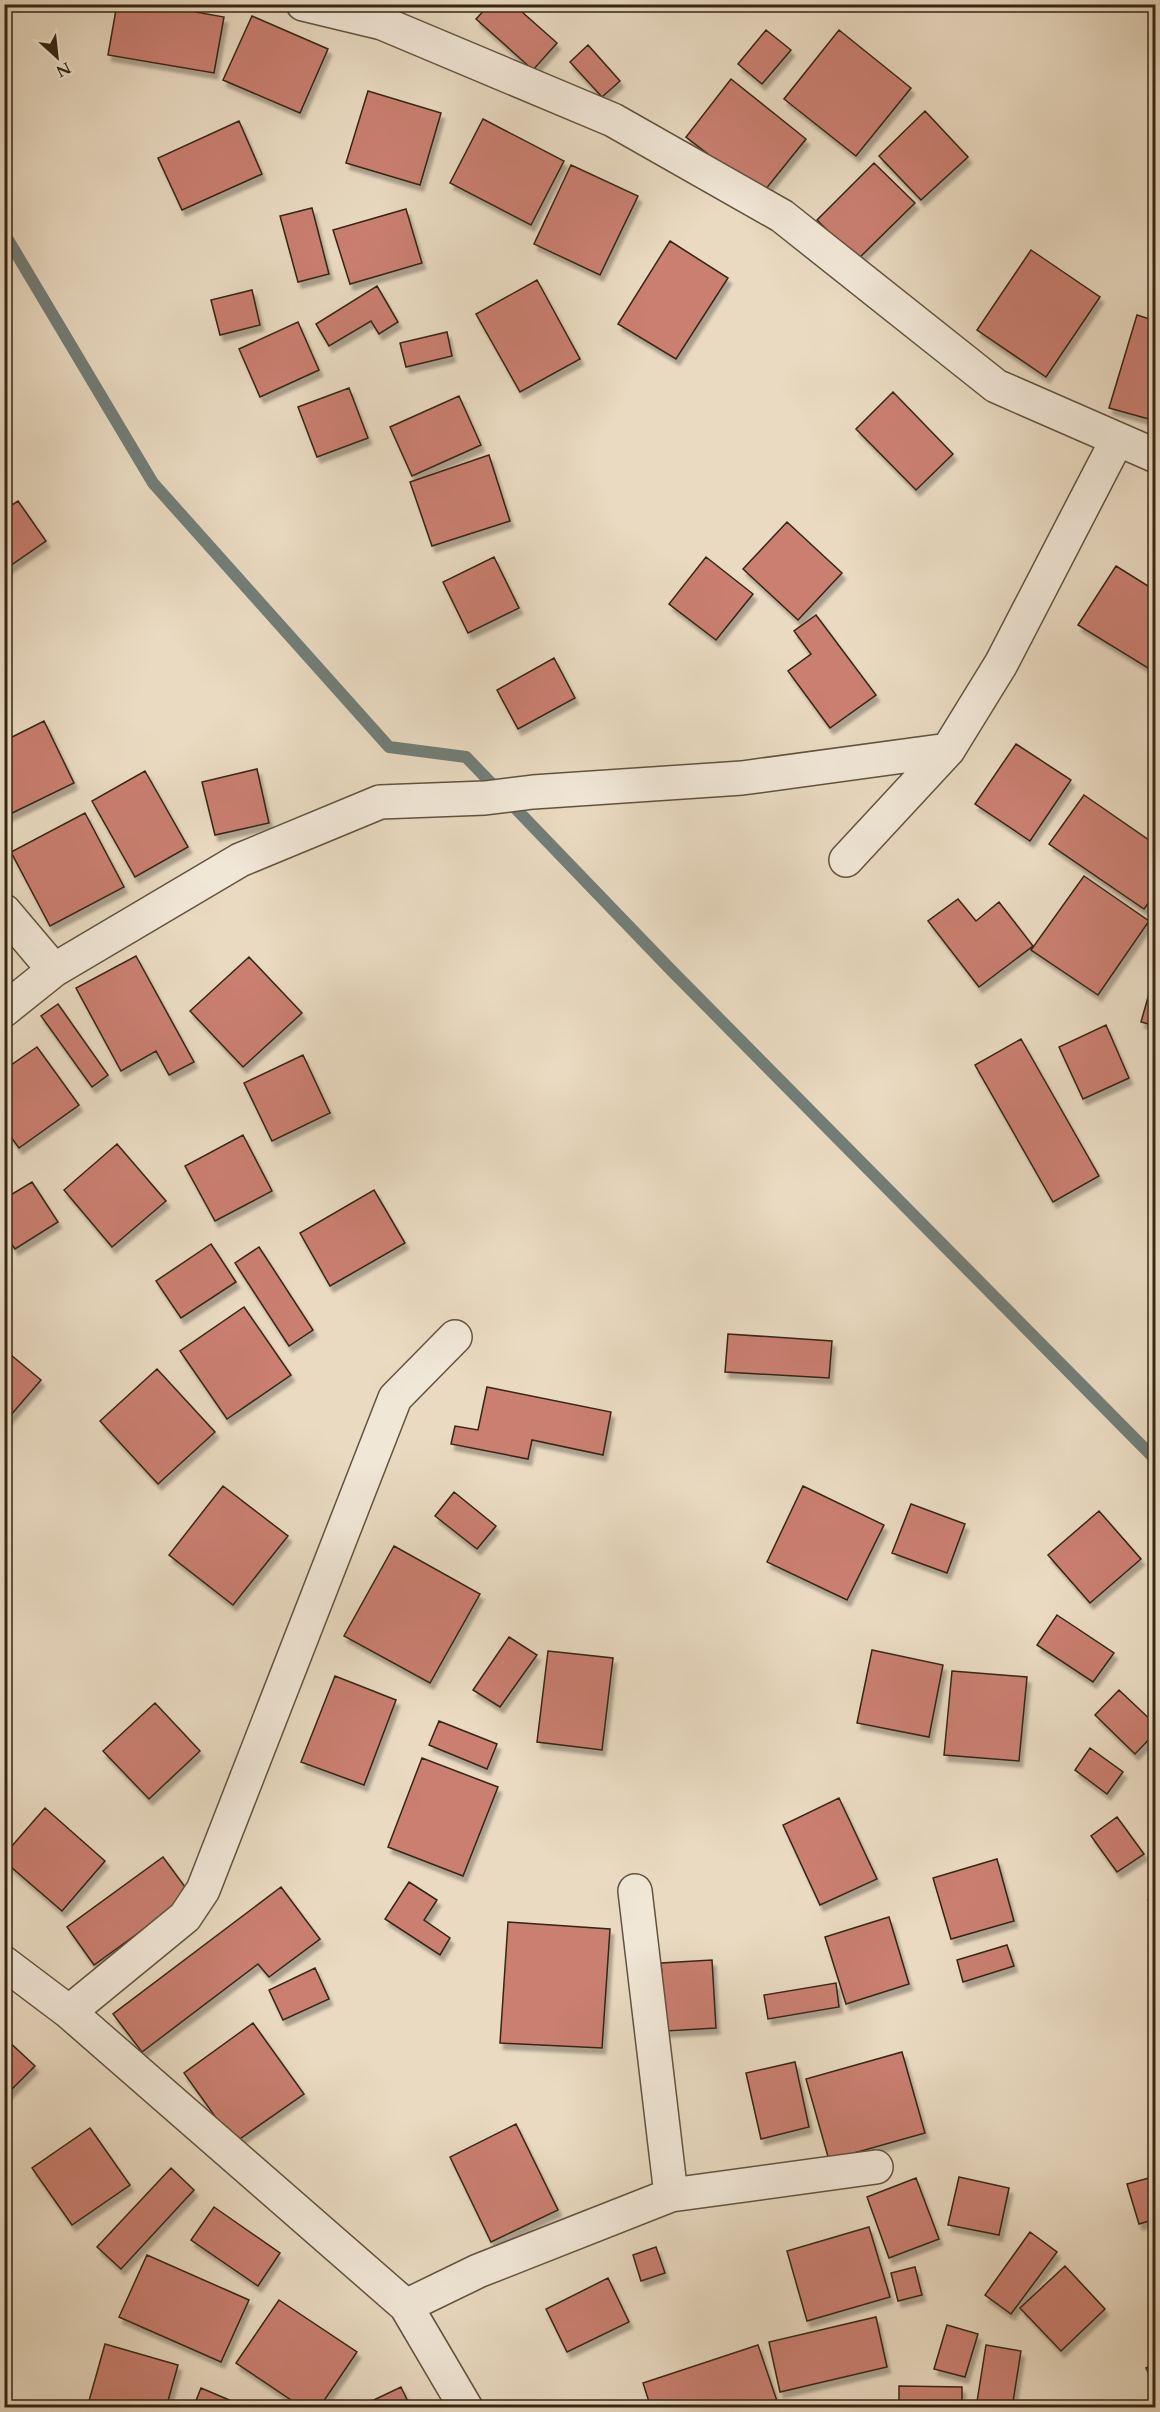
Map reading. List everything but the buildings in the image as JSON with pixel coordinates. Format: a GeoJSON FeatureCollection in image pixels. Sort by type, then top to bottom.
{"type":"FeatureCollection","features":[{"type":"Feature","properties":{"kind":"street"},"geometry":{"type":"LineString","coordinates":[[303,4],[376,14],[614,120],[782,216],[996,386],[1155,456]]}},
{"type":"Feature","properties":{"kind":"street"},"geometry":{"type":"LineString","coordinates":[[846,860],[948,750],[1001,664],[1117,440]]}},
{"type":"Feature","properties":{"kind":"street"},"geometry":{"type":"LineString","coordinates":[[4,1010],[54,970],[240,860],[380,802],[485,798],[533,792],[742,778],[948,750]]}},
{"type":"Feature","properties":{"kind":"street"},"geometry":{"type":"LineString","coordinates":[[4,911],[54,970]]}},
{"type":"Feature","properties":{"kind":"street"},"geometry":{"type":"LineString","coordinates":[[69,2012],[185,1917],[202,1890],[394,1398],[455,1337]]}},
{"type":"Feature","properties":{"kind":"street"},"geometry":{"type":"LineString","coordinates":[[635,1891],[671,2195]]}},
{"type":"Feature","properties":{"kind":"street"},"geometry":{"type":"LineString","coordinates":[[4,1963],[69,2012],[406,2306],[466,2408]]}},
{"type":"Feature","properties":{"kind":"street"},"geometry":{"type":"LineString","coordinates":[[406,2306],[478,2271],[671,2195],[876,2167]]}},
{"type":"Feature","properties":{"kind":"waterway"},"geometry":{"type":"LineString","coordinates":[[4,233],[153,483],[389,747],[466,757],[672,971],[1156,1460]]}}]}
